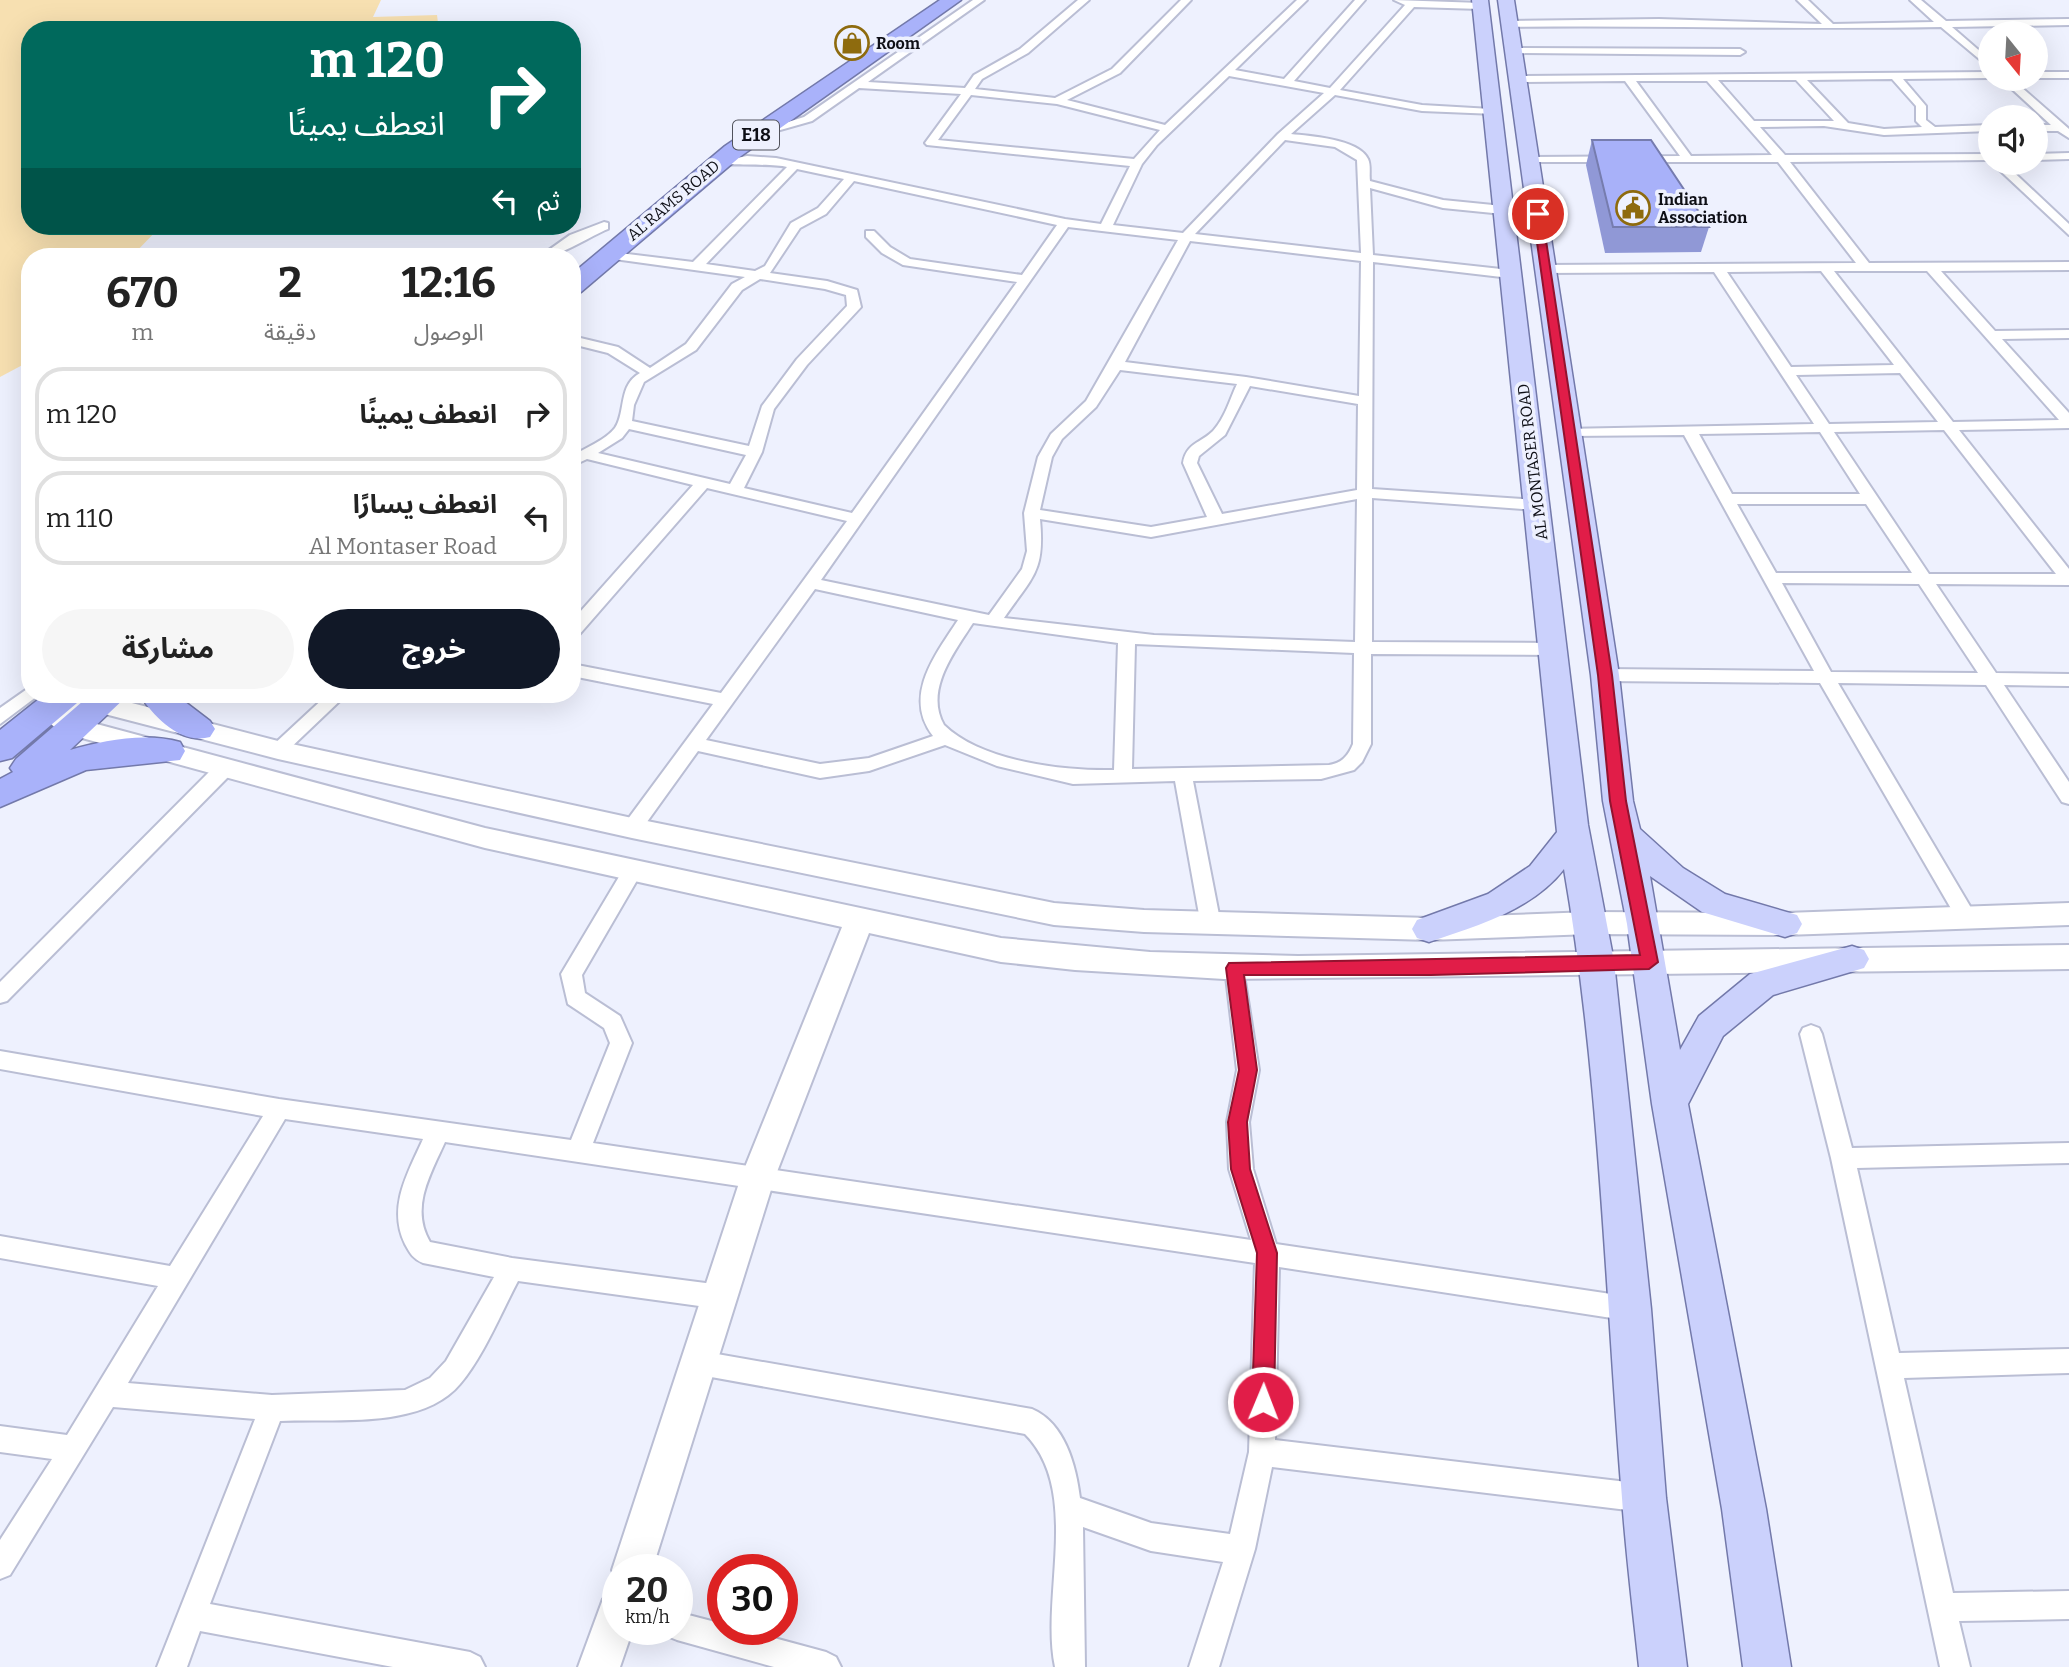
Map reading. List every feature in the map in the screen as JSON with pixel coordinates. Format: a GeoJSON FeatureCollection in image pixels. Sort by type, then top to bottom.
{"type":"FeatureCollection","features":[{"type":"Feature","properties":{"kind":"highway","name":"AL RAMS ROAD"},"geometry":{"type":"LineString","coordinates":[[681,169],[929,0]]}},
{"type":"Feature","properties":{"kind":"highway","name":"AL RAMS ROAD"},"geometry":{"type":"LineString","coordinates":[[581,278],[718,163],[952,0]]}},
{"type":"Feature","properties":{"kind":"highway","name":"AL RAMS ROAD"},"geometry":{"type":"LineString","coordinates":[[578,248],[623,212]]}},
{"type":"Feature","properties":{"kind":"highway"},"geometry":{"type":"LineString","coordinates":[[0,749],[44,710],[83,703]]}},
{"type":"Feature","properties":{"kind":"highway"},"geometry":{"type":"LineString","coordinates":[[164,703],[198,729]]}},
{"type":"Feature","properties":{"kind":"highway"},"geometry":{"type":"LineString","coordinates":[[0,793],[44,710]]}},
{"type":"Feature","properties":{"kind":"highway"},"geometry":{"type":"LineString","coordinates":[[0,793],[82,757],[128,749],[168,751]]}},
{"type":"Feature","properties":{"kind":"main road","name":"AL MONTASER ROAD"},"geometry":{"type":"LineString","coordinates":[[1480,3],[1574,834],[1597,962],[1630,1308],[1644,1498],[1663,1667]]}},
{"type":"Feature","properties":{"kind":"main road"},"geometry":{"type":"LineString","coordinates":[[1508,12],[1605,675],[1618,801],[1628,837],[1647,943],[1670,1104],[1744,1509],[1767,1667]]}},
{"type":"Feature","properties":{"kind":"main road"},"geometry":{"type":"LineString","coordinates":[[118,703],[198,729],[278,750],[632,828],[1054,914],[1144,921],[1210,920],[1429,929],[1590,923],[1647,943],[1852,959],[2069,957]]}},
{"type":"Feature","properties":{"kind":"main road"},"geometry":{"type":"LineString","coordinates":[[44,710],[168,751],[485,838],[1001,950],[1069,959],[1235,968],[1431,968],[1597,962],[1647,943],[1785,924],[2069,914]]}},
{"type":"Feature","properties":{"kind":"main road"},"geometry":{"type":"LineString","coordinates":[[485,838],[502,817],[521,811],[606,831],[632,828]]}},
{"type":"Feature","properties":{"kind":"main road"},"geometry":{"type":"LineString","coordinates":[[1429,929],[1500,903],[1541,875],[1574,834]]}},
{"type":"Feature","properties":{"kind":"main road"},"geometry":{"type":"LineString","coordinates":[[1628,837],[1672,877],[1714,903],[1785,924]]}},
{"type":"Feature","properties":{"kind":"main road"},"geometry":{"type":"LineString","coordinates":[[637,1554],[758,1177],[860,919]]}},
{"type":"Feature","properties":{"kind":"main road"},"geometry":{"type":"LineString","coordinates":[[1670,1104],[1712,1026],[1762,984],[1852,959]]}},
{"type":"Feature","properties":{"kind":"main road"},"geometry":{"type":"LineString","coordinates":[[599,1667],[607,1645]]}},
{"type":"Feature","properties":{"kind":"street"},"geometry":{"type":"LineString","coordinates":[[776,161],[760,149],[756,135],[801,122],[859,85],[979,0]]}},
{"type":"Feature","properties":{"kind":"street"},"geometry":{"type":"LineString","coordinates":[[1084,0],[1024,51],[978,77],[932,143],[1137,163]]}},
{"type":"Feature","properties":{"kind":"street"},"geometry":{"type":"LineString","coordinates":[[1057,101],[1116,71],[1186,0]]}},
{"type":"Feature","properties":{"kind":"street"},"geometry":{"type":"LineString","coordinates":[[1105,228],[1137,163],[1168,129],[1302,0]]}},
{"type":"Feature","properties":{"kind":"street"},"geometry":{"type":"LineString","coordinates":[[1287,83],[1360,0]]}},
{"type":"Feature","properties":{"kind":"street"},"geometry":{"type":"LineString","coordinates":[[1398,0],[1411,4],[1480,3]]}},
{"type":"Feature","properties":{"kind":"street"},"geometry":{"type":"LineString","coordinates":[[1802,0],[1830,26]]}},
{"type":"Feature","properties":{"kind":"street"},"geometry":{"type":"LineString","coordinates":[[1909,10],[1918,2],[1978,54]]}},
{"type":"Feature","properties":{"kind":"street"},"geometry":{"type":"LineString","coordinates":[[994,621],[1030,569],[1035,551],[1032,513],[1045,457],[1056,437],[1091,404],[1116,365],[1186,237],[1282,136],[1333,91],[1411,4]]}},
{"type":"Feature","properties":{"kind":"street"},"geometry":{"type":"LineString","coordinates":[[1508,12],[1626,38],[1660,65],[1710,78],[1782,159],[1866,268]]}},
{"type":"Feature","properties":{"kind":"street"},"geometry":{"type":"LineString","coordinates":[[1872,26],[1897,15]]}},
{"type":"Feature","properties":{"kind":"street"},"geometry":{"type":"LineString","coordinates":[[1514,51],[1626,38],[1659,22],[1830,26],[2069,22]]}},
{"type":"Feature","properties":{"kind":"street"},"geometry":{"type":"LineString","coordinates":[[2056,22],[2069,32]]}},
{"type":"Feature","properties":{"kind":"street"},"geometry":{"type":"LineString","coordinates":[[1720,24],[1734,39],[1746,65]]}},
{"type":"Feature","properties":{"kind":"street"},"geometry":{"type":"LineString","coordinates":[[1519,79],[1628,78],[1660,65],[1746,65],[1799,77],[1978,75]]}},
{"type":"Feature","properties":{"kind":"street"},"geometry":{"type":"LineString","coordinates":[[1710,78],[1746,65]]}},
{"type":"Feature","properties":{"kind":"street"},"geometry":{"type":"LineString","coordinates":[[1227,72],[1422,108],[1491,111]]}},
{"type":"Feature","properties":{"kind":"street"},"geometry":{"type":"LineString","coordinates":[[2048,75],[2069,75]]}},
{"type":"Feature","properties":{"kind":"street"},"geometry":{"type":"LineString","coordinates":[[1895,76],[1921,106],[1921,121],[1932,130]]}},
{"type":"Feature","properties":{"kind":"street"},"geometry":{"type":"LineString","coordinates":[[1799,77],[1843,124]]}},
{"type":"Feature","properties":{"kind":"street"},"geometry":{"type":"LineString","coordinates":[[1628,78],[1687,158]]}},
{"type":"Feature","properties":{"kind":"street"},"geometry":{"type":"LineString","coordinates":[[859,85],[967,91],[1057,101],[1168,129]]}},
{"type":"Feature","properties":{"kind":"street"},"geometry":{"type":"LineString","coordinates":[[2019,91],[2065,132]]}},
{"type":"Feature","properties":{"kind":"street"},"geometry":{"type":"LineString","coordinates":[[1751,124],[1843,124],[1884,132],[1978,128]]}},
{"type":"Feature","properties":{"kind":"street"},"geometry":{"type":"LineString","coordinates":[[968,617],[935,674],[928,697],[930,717],[940,733],[958,745],[1037,771],[1073,777],[1321,772],[1347,768],[1358,759],[1362,744],[1367,259],[1363,160],[1354,149],[1282,136]]}},
{"type":"Feature","properties":{"kind":"street"},"geometry":{"type":"LineString","coordinates":[[2048,157],[2069,156]]}},
{"type":"Feature","properties":{"kind":"street"},"geometry":{"type":"LineString","coordinates":[[1531,160],[1978,157]]}},
{"type":"Feature","properties":{"kind":"street"},"geometry":{"type":"LineString","coordinates":[[718,163],[747,159],[776,161],[1065,223],[1510,274]]}},
{"type":"Feature","properties":{"kind":"street"},"geometry":{"type":"LineString","coordinates":[[695,268],[794,165]]}},
{"type":"Feature","properties":{"kind":"street"},"geometry":{"type":"LineString","coordinates":[[2011,175],[2069,231]]}},
{"type":"Feature","properties":{"kind":"street"},"geometry":{"type":"LineString","coordinates":[[581,458],[617,435],[625,424],[626,405],[633,388],[647,372],[683,353],[737,287],[774,263],[795,226],[822,211],[852,177]]}},
{"type":"Feature","properties":{"kind":"street"},"geometry":{"type":"LineString","coordinates":[[1364,183],[1443,204],[1503,210]]}},
{"type":"Feature","properties":{"kind":"street"},"geometry":{"type":"LineString","coordinates":[[632,828],[811,583],[1065,223]]}},
{"type":"Feature","properties":{"kind":"street"},"geometry":{"type":"LineString","coordinates":[[559,248],[574,238],[604,226]]}},
{"type":"Feature","properties":{"kind":"street"},"geometry":{"type":"LineString","coordinates":[[870,234],[886,250],[907,262],[1024,279]]}},
{"type":"Feature","properties":{"kind":"street"},"geometry":{"type":"LineString","coordinates":[[607,254],[828,285],[852,293],[854,307],[802,362],[767,409],[755,452],[735,490]]}},
{"type":"Feature","properties":{"kind":"street"},"geometry":{"type":"LineString","coordinates":[[1544,269],[2069,266]]}},
{"type":"Feature","properties":{"kind":"street"},"geometry":{"type":"LineString","coordinates":[[1718,268],[2069,797]]}},
{"type":"Feature","properties":{"kind":"street"},"geometry":{"type":"LineString","coordinates":[[1825,268],[2069,579]]}},
{"type":"Feature","properties":{"kind":"street"},"geometry":{"type":"LineString","coordinates":[[1931,268],[2069,423]]}},
{"type":"Feature","properties":{"kind":"street"},"geometry":{"type":"LineString","coordinates":[[1990,335],[2069,334]]}},
{"type":"Feature","properties":{"kind":"street"},"geometry":{"type":"LineString","coordinates":[[581,342],[620,350],[631,356],[647,372]]}},
{"type":"Feature","properties":{"kind":"street"},"geometry":{"type":"LineString","coordinates":[[1116,365],[1245,381],[1364,401]]}},
{"type":"Feature","properties":{"kind":"street"},"geometry":{"type":"LineString","coordinates":[[1787,371],[1904,369]]}},
{"type":"Feature","properties":{"kind":"street"},"geometry":{"type":"LineString","coordinates":[[1217,521],[1190,463],[1191,454],[1195,447],[1219,434],[1245,381]]}},
{"type":"Feature","properties":{"kind":"street"},"geometry":{"type":"LineString","coordinates":[[1569,432],[2069,423]]}},
{"type":"Feature","properties":{"kind":"street"},"geometry":{"type":"LineString","coordinates":[[625,424],[755,452]]}},
{"type":"Feature","properties":{"kind":"street"},"geometry":{"type":"LineString","coordinates":[[1689,430],[1826,678],[1967,918]]}},
{"type":"Feature","properties":{"kind":"street"},"geometry":{"type":"LineString","coordinates":[[588,455],[856,519]]}},
{"type":"Feature","properties":{"kind":"street"},"geometry":{"type":"LineString","coordinates":[[581,622],[705,482]]}},
{"type":"Feature","properties":{"kind":"street"},"geometry":{"type":"LineString","coordinates":[[1032,513],[1150,532],[1363,494],[1537,505]]}},
{"type":"Feature","properties":{"kind":"street"},"geometry":{"type":"LineString","coordinates":[[1727,499],[1871,499]]}},
{"type":"Feature","properties":{"kind":"street"},"geometry":{"type":"LineString","coordinates":[[1770,578],[2069,579]]}},
{"type":"Feature","properties":{"kind":"street"},"geometry":{"type":"LineString","coordinates":[[811,583],[968,617],[1127,638],[1362,647],[1554,649]]}},
{"type":"Feature","properties":{"kind":"street"},"geometry":{"type":"LineString","coordinates":[[1123,776],[1127,638]]}},
{"type":"Feature","properties":{"kind":"street"},"geometry":{"type":"LineString","coordinates":[[581,672],[725,700]]}},
{"type":"Feature","properties":{"kind":"street"},"geometry":{"type":"LineString","coordinates":[[1605,675],[2069,680]]}},
{"type":"Feature","properties":{"kind":"street"},"geometry":{"type":"LineString","coordinates":[[278,750],[328,703]]}},
{"type":"Feature","properties":{"kind":"street"},"geometry":{"type":"LineString","coordinates":[[693,744],[820,771],[836,771],[864,766],[947,737]]}},
{"type":"Feature","properties":{"kind":"street"},"geometry":{"type":"LineString","coordinates":[[0,995],[226,766]]}},
{"type":"Feature","properties":{"kind":"street"},"geometry":{"type":"LineString","coordinates":[[1182,775],[1210,920]]}},
{"type":"Feature","properties":{"kind":"street"},"geometry":{"type":"LineString","coordinates":[[578,1152],[621,1043],[612,1022],[575,998],[571,974],[633,870]]}},
{"type":"Feature","properties":{"kind":"street"},"geometry":{"type":"LineString","coordinates":[[1204,1667],[1241,1549],[1262,1452],[1267,1253],[1241,1169],[1238,1122],[1248,1070],[1235,968]]}},
{"type":"Feature","properties":{"kind":"street"},"geometry":{"type":"LineString","coordinates":[[1811,1034],[1843,1158],[1955,1667]]}},
{"type":"Feature","properties":{"kind":"street"},"geometry":{"type":"LineString","coordinates":[[4,1067],[279,1110],[758,1177],[1630,1308]]}},
{"type":"Feature","properties":{"kind":"street"},"geometry":{"type":"LineString","coordinates":[[0,1565],[75,1450],[174,1278],[279,1110]]}},
{"type":"Feature","properties":{"kind":"street"},"geometry":{"type":"LineString","coordinates":[[438,1132],[407,1208],[408,1223],[424,1252],[512,1269],[721,1297]]}},
{"type":"Feature","properties":{"kind":"street"},"geometry":{"type":"LineString","coordinates":[[1843,1158],[2069,1153]]}},
{"type":"Feature","properties":{"kind":"street"},"geometry":{"type":"LineString","coordinates":[[0,1247],[174,1278]]}},
{"type":"Feature","properties":{"kind":"street"},"geometry":{"type":"LineString","coordinates":[[107,1394],[272,1408],[405,1403],[424,1398],[444,1384],[455,1370],[512,1269]]}},
{"type":"Feature","properties":{"kind":"street"},"geometry":{"type":"LineString","coordinates":[[1889,1366],[2069,1361]]}},
{"type":"Feature","properties":{"kind":"street"},"geometry":{"type":"LineString","coordinates":[[699,1363],[1032,1422],[1045,1430],[1060,1461],[1066,1506],[1070,1667]]}},
{"type":"Feature","properties":{"kind":"street"},"geometry":{"type":"LineString","coordinates":[[173,1667],[272,1408]]}},
{"type":"Feature","properties":{"kind":"street"},"geometry":{"type":"LineString","coordinates":[[0,1439],[75,1450]]}},
{"type":"Feature","properties":{"kind":"street"},"geometry":{"type":"LineString","coordinates":[[1262,1452],[1644,1498]]}},
{"type":"Feature","properties":{"kind":"street"},"geometry":{"type":"LineString","coordinates":[[1066,1506],[1104,1524],[1151,1539],[1204,1548],[1241,1549]]}},
{"type":"Feature","properties":{"kind":"street"},"geometry":{"type":"LineString","coordinates":[[1941,1608],[2069,1605]]}},
{"type":"Feature","properties":{"kind":"street"},"geometry":{"type":"LineString","coordinates":[[193,1615],[470,1667]]}},
{"type":"Feature","properties":{"kind":"street"},"geometry":{"type":"LineString","coordinates":[[693,1630],[826,1667]]}},
{"type":"Feature","properties":{"kind":"shaded area"},"geometry":{"type":"Polygon","coordinates":[[[0,0],[381,0],[373,17],[437,15],[438,21],[21,21],[21,235],[152,235],[140,248],[21,248],[21,366],[0,377],[0,0]]]}},
{"type":"Feature","properties":{"kind":"building"},"geometry":{"type":"Polygon","coordinates":[[[1592,140],[1651,140],[1709,227],[1613,227],[1592,140]]]}},
{"type":"Feature","properties":{"kind":"place","name":"Room"},"geometry":{"type":"Point","coordinates":[852,43]}},
{"type":"Feature","properties":{"kind":"place","name":"Indian Association"},"geometry":{"type":"Point","coordinates":[1633,208]}},
{"type":"Feature","properties":{"kind":"route"},"geometry":{"type":"LineString","coordinates":[[1263,1402],[1267,1253],[1241,1169],[1238,1122],[1245,1097],[1248,1070],[1235,968],[1431,968],[1649,962],[1636,881],[1618,801],[1605,675],[1538,214]]}}]}
